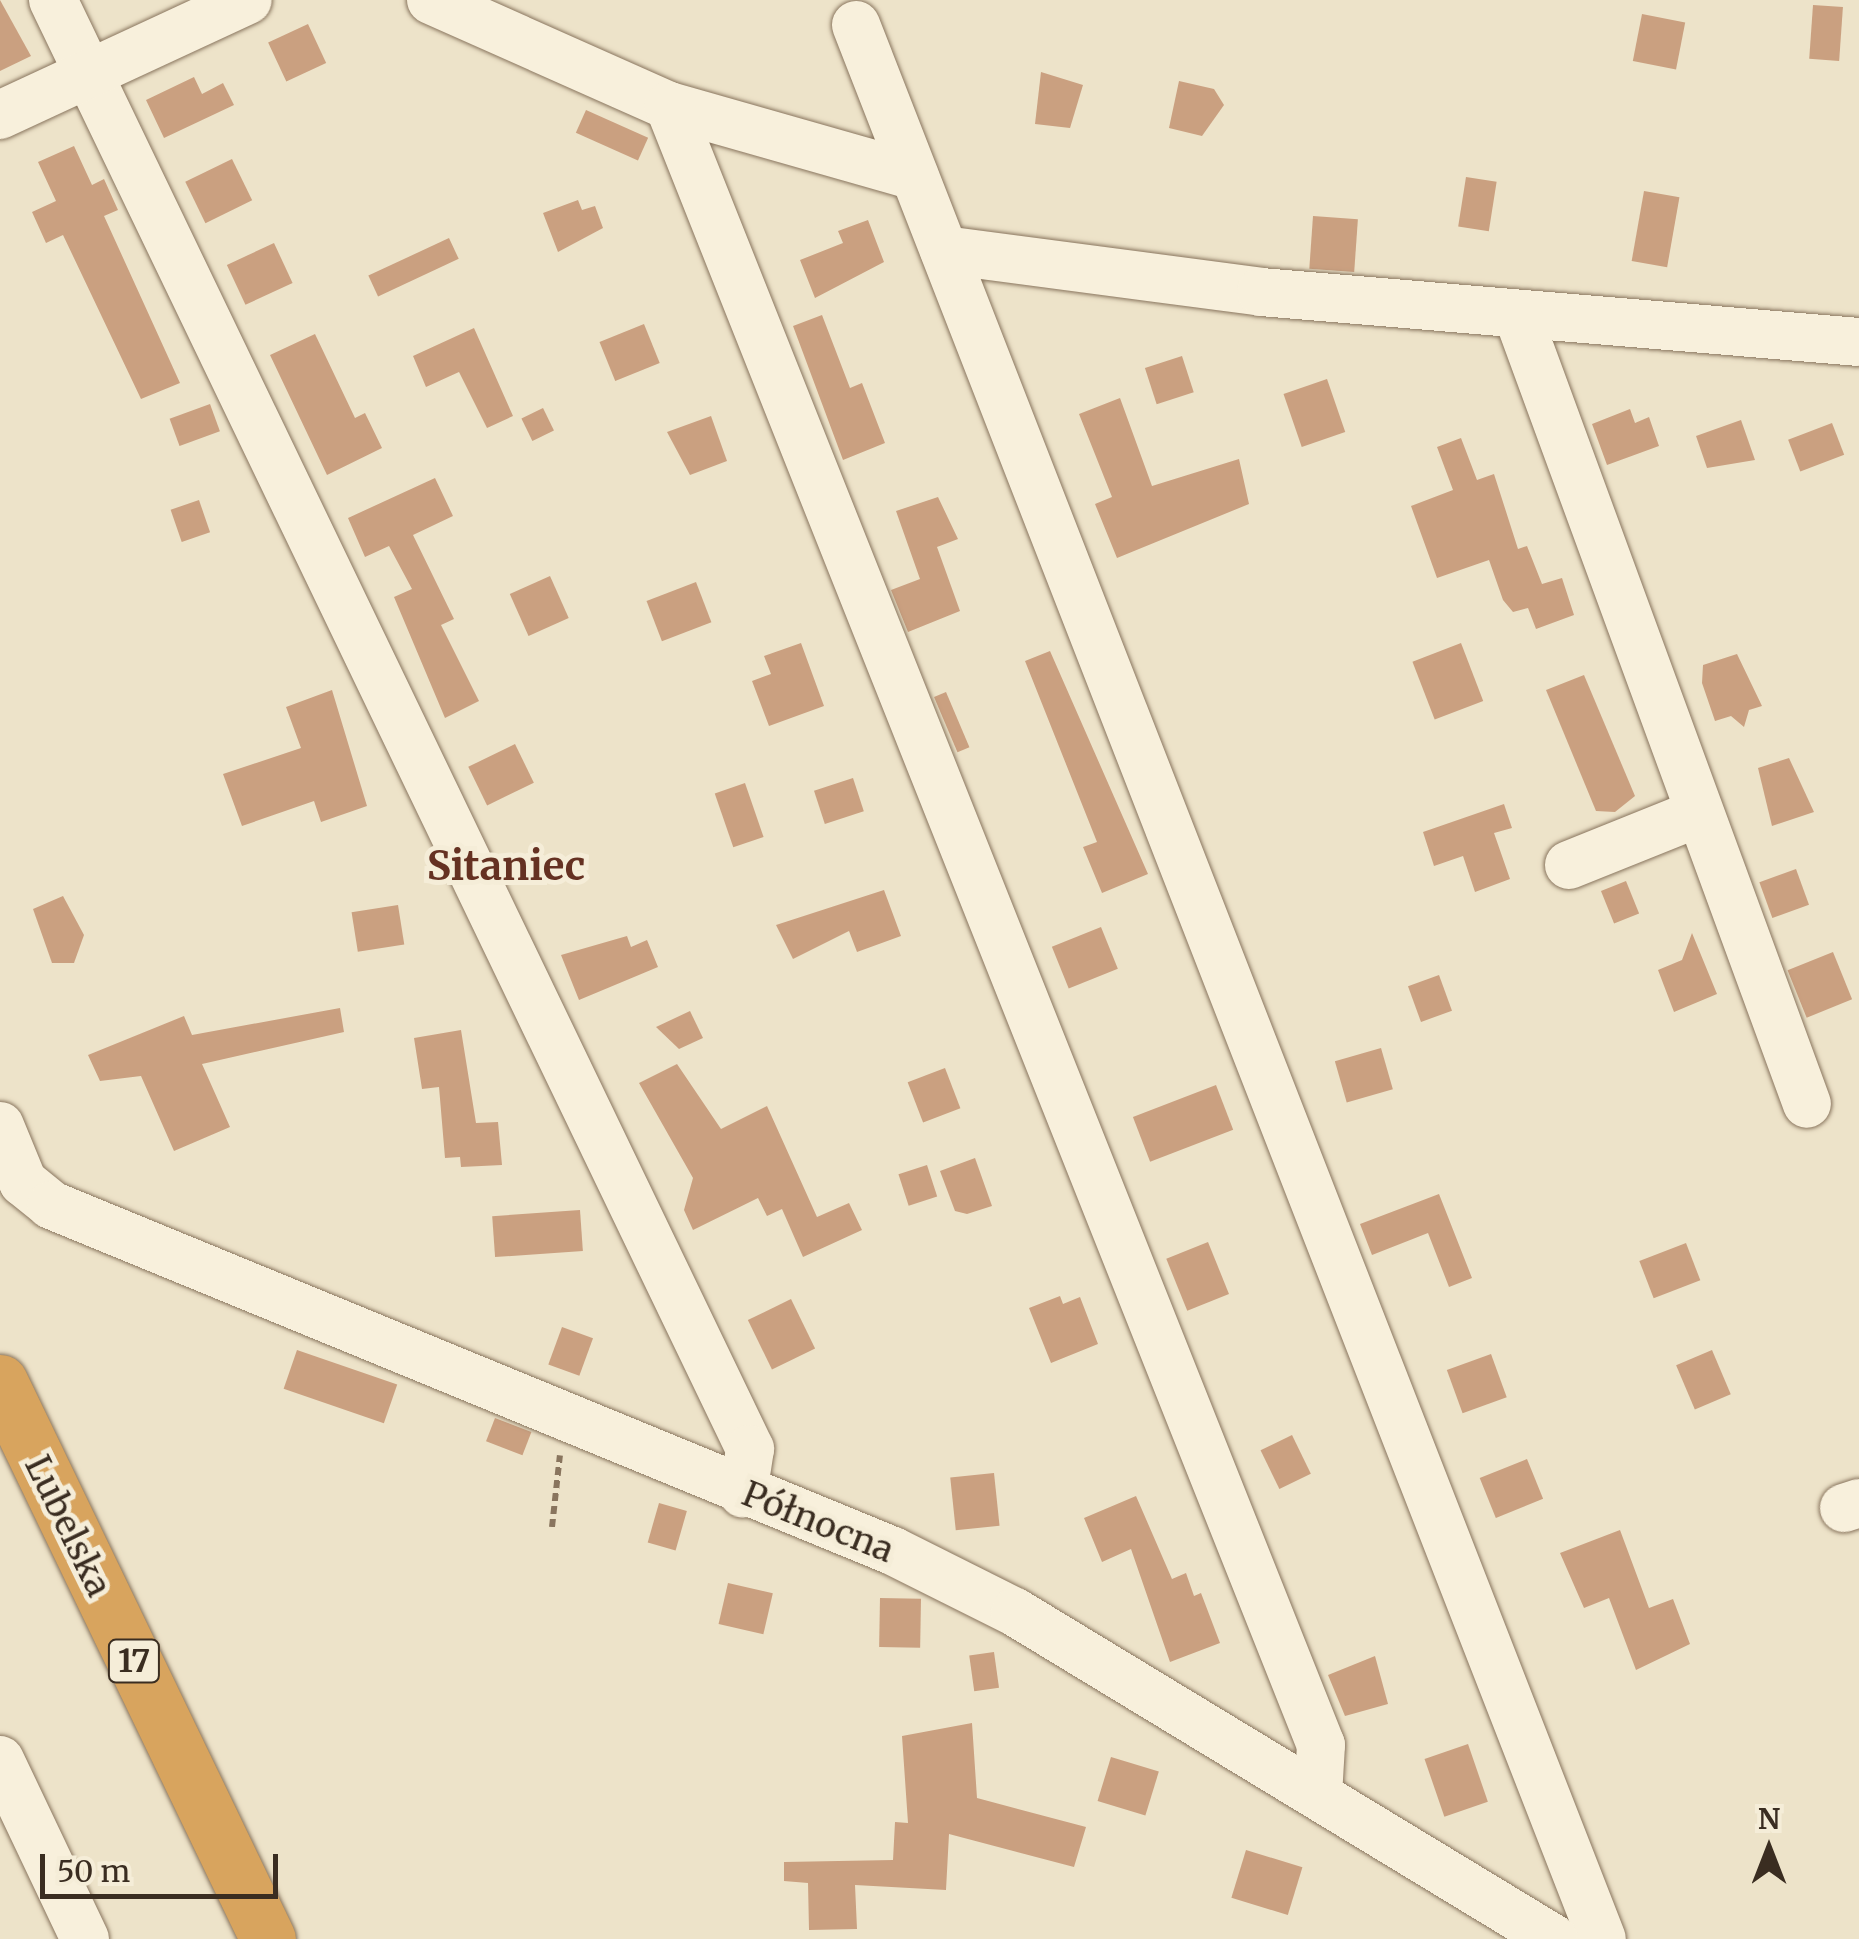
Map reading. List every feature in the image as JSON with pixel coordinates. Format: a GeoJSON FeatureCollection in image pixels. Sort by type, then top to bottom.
{"type":"FeatureCollection","features":[{"type":"Feature","properties":{"kind":"highway","name":"Lubelska"},"geometry":{"type":"LineString","coordinates":[[0,1382],[268,1939]]}},
{"type":"Feature","properties":{"kind":"street"},"geometry":{"type":"LineString","coordinates":[[52,0],[750,1449],[743,1493]]}},
{"type":"Feature","properties":{"kind":"street"},"geometry":{"type":"LineString","coordinates":[[0,115],[248,0]]}},
{"type":"Feature","properties":{"kind":"street"},"geometry":{"type":"LineString","coordinates":[[431,0],[669,106],[914,176]]}},
{"type":"Feature","properties":{"kind":"street"},"geometry":{"type":"LineString","coordinates":[[856,26],[1602,1939]]}},
{"type":"Feature","properties":{"kind":"street"},"geometry":{"type":"LineString","coordinates":[[669,106],[1321,1745],[1318,1796]]}},
{"type":"Feature","properties":{"kind":"street"},"geometry":{"type":"LineString","coordinates":[[944,250],[1518,316],[1859,342]]}},
{"type":"Feature","properties":{"kind":"street"},"geometry":{"type":"LineString","coordinates":[[1518,316],[1696,814],[1807,1104]]}},
{"type":"Feature","properties":{"kind":"street"},"geometry":{"type":"LineString","coordinates":[[1569,865],[1696,814]]}},
{"type":"Feature","properties":{"kind":"street","name":"Północna"},"geometry":{"type":"LineString","coordinates":[[0,1126],[36,1197],[743,1493],[1014,1612],[1554,1939]]}},
{"type":"Feature","properties":{"kind":"street"},"geometry":{"type":"LineString","coordinates":[[0,1760],[85,1939]]}},
{"type":"Feature","properties":{"kind":"path"},"geometry":{"type":"LineString","coordinates":[[552,1527],[554,1466],[567,1440]]}},
{"type":"Feature","properties":{"kind":"building"},"geometry":{"type":"Polygon","coordinates":[[[0,0],[31,56],[0,71],[0,0]]]}},
{"type":"Feature","properties":{"kind":"building"},"geometry":{"type":"Polygon","coordinates":[[[1813,5],[1843,7],[1839,61],[1809,59],[1813,5]]]}},
{"type":"Feature","properties":{"kind":"building"},"geometry":{"type":"Polygon","coordinates":[[[1642,14],[1685,22],[1676,70],[1633,61],[1642,14]]]}},
{"type":"Feature","properties":{"kind":"building"},"geometry":{"type":"Polygon","coordinates":[[[308,24],[326,63],[286,82],[268,43],[308,24]]]}},
{"type":"Feature","properties":{"kind":"building"},"geometry":{"type":"Polygon","coordinates":[[[1041,72],[1083,85],[1070,128],[1035,124],[1041,72]]]}},
{"type":"Feature","properties":{"kind":"building"},"geometry":{"type":"Polygon","coordinates":[[[194,77],[202,94],[223,83],[234,105],[164,138],[146,100],[194,77]]]}},
{"type":"Feature","properties":{"kind":"building"},"geometry":{"type":"Polygon","coordinates":[[[1179,81],[1214,89],[1224,105],[1202,136],[1169,128],[1179,81]]]}},
{"type":"Feature","properties":{"kind":"building"},"geometry":{"type":"Polygon","coordinates":[[[586,110],[648,138],[638,160],[576,133],[586,110]]]}},
{"type":"Feature","properties":{"kind":"building"},"geometry":{"type":"Polygon","coordinates":[[[74,146],[92,185],[104,179],[118,210],[104,216],[180,383],[141,399],[63,235],[46,243],[32,212],[56,201],[38,162],[74,146]]]}},
{"type":"Feature","properties":{"kind":"building"},"geometry":{"type":"Polygon","coordinates":[[[232,159],[252,200],[205,223],[185,182],[232,159]]]}},
{"type":"Feature","properties":{"kind":"building"},"geometry":{"type":"Polygon","coordinates":[[[1466,177],[1497,182],[1489,231],[1458,226],[1466,177]]]}},
{"type":"Feature","properties":{"kind":"building"},"geometry":{"type":"Polygon","coordinates":[[[1644,191],[1679,197],[1667,267],[1632,261],[1644,191]]]}},
{"type":"Feature","properties":{"kind":"building"},"geometry":{"type":"Polygon","coordinates":[[[578,200],[582,210],[595,206],[603,228],[558,252],[543,213],[578,200]]]}},
{"type":"Feature","properties":{"kind":"building"},"geometry":{"type":"Polygon","coordinates":[[[1313,216],[1358,219],[1354,272],[1309,269],[1313,216]]]}},
{"type":"Feature","properties":{"kind":"building"},"geometry":{"type":"Polygon","coordinates":[[[868,220],[884,262],[815,298],[800,260],[843,243],[838,231],[868,220]]]}},
{"type":"Feature","properties":{"kind":"building"},"geometry":{"type":"Polygon","coordinates":[[[449,238],[459,259],[378,296],[368,276],[449,238]]]}},
{"type":"Feature","properties":{"kind":"building"},"geometry":{"type":"Polygon","coordinates":[[[274,243],[293,283],[245,305],[227,265],[274,243]]]}},
{"type":"Feature","properties":{"kind":"building"},"geometry":{"type":"Polygon","coordinates":[[[822,315],[850,388],[862,383],[885,443],[843,460],[793,326],[822,315]]]}},
{"type":"Feature","properties":{"kind":"building"},"geometry":{"type":"Polygon","coordinates":[[[644,324],[660,363],[615,381],[599,342],[644,324]]]}},
{"type":"Feature","properties":{"kind":"building"},"geometry":{"type":"Polygon","coordinates":[[[474,328],[513,416],[487,428],[459,372],[426,387],[413,356],[474,328]]]}},
{"type":"Feature","properties":{"kind":"building"},"geometry":{"type":"Polygon","coordinates":[[[315,334],[355,418],[365,413],[382,448],[327,475],[270,355],[315,334]]]}},
{"type":"Feature","properties":{"kind":"building"},"geometry":{"type":"Polygon","coordinates":[[[1182,356],[1194,392],[1157,404],[1145,368],[1182,356]]]}},
{"type":"Feature","properties":{"kind":"building"},"geometry":{"type":"Polygon","coordinates":[[[1327,379],[1345,432],[1302,447],[1284,394],[1327,379]]]}},
{"type":"Feature","properties":{"kind":"building"},"geometry":{"type":"Polygon","coordinates":[[[1120,398],[1152,486],[1239,459],[1249,504],[1117,558],[1095,504],[1112,497],[1079,414],[1120,398]]]}},
{"type":"Feature","properties":{"kind":"building"},"geometry":{"type":"Polygon","coordinates":[[[210,404],[220,431],[180,446],[170,419],[210,404]]]}},
{"type":"Feature","properties":{"kind":"building"},"geometry":{"type":"Polygon","coordinates":[[[543,408],[554,430],[532,441],[521,419],[543,408]]]}},
{"type":"Feature","properties":{"kind":"building"},"geometry":{"type":"Polygon","coordinates":[[[1630,409],[1635,423],[1649,417],[1659,446],[1607,465],[1592,424],[1630,409]]]}},
{"type":"Feature","properties":{"kind":"building"},"geometry":{"type":"Polygon","coordinates":[[[711,416],[727,461],[690,475],[667,432],[711,416]]]}},
{"type":"Feature","properties":{"kind":"building"},"geometry":{"type":"Polygon","coordinates":[[[1741,420],[1755,460],[1707,468],[1696,436],[1741,420]]]}},
{"type":"Feature","properties":{"kind":"building"},"geometry":{"type":"Polygon","coordinates":[[[1832,423],[1844,455],[1800,472],[1788,440],[1832,423]]]}},
{"type":"Feature","properties":{"kind":"building"},"geometry":{"type":"Polygon","coordinates":[[[1461,438],[1477,480],[1494,474],[1518,549],[1527,546],[1542,584],[1562,578],[1574,615],[1536,629],[1528,608],[1513,612],[1503,600],[1489,560],[1437,578],[1411,506],[1453,490],[1437,447],[1461,438]]]}},
{"type":"Feature","properties":{"kind":"building"},"geometry":{"type":"Polygon","coordinates":[[[435,478],[453,516],[413,535],[454,619],[441,625],[479,701],[445,718],[394,597],[412,589],[389,546],[365,557],[348,518],[435,478]]]}},
{"type":"Feature","properties":{"kind":"building"},"geometry":{"type":"Polygon","coordinates":[[[938,497],[958,539],[937,547],[960,611],[908,632],[891,590],[920,579],[896,511],[938,497]]]}},
{"type":"Feature","properties":{"kind":"building"},"geometry":{"type":"Polygon","coordinates":[[[199,500],[210,532],[182,542],[171,510],[199,500]]]}},
{"type":"Feature","properties":{"kind":"building"},"geometry":{"type":"Polygon","coordinates":[[[550,576],[569,618],[529,636],[510,594],[550,576]]]}},
{"type":"Feature","properties":{"kind":"building"},"geometry":{"type":"Polygon","coordinates":[[[696,582],[711,622],[662,641],[647,601],[696,582]]]}},
{"type":"Feature","properties":{"kind":"building"},"geometry":{"type":"Polygon","coordinates":[[[801,643],[824,706],[769,726],[752,681],[771,674],[764,656],[801,643]]]}},
{"type":"Feature","properties":{"kind":"building"},"geometry":{"type":"Polygon","coordinates":[[[1461,643],[1483,701],[1435,720],[1412,662],[1461,643]]]}},
{"type":"Feature","properties":{"kind":"building"},"geometry":{"type":"Polygon","coordinates":[[[1050,651],[1148,874],[1102,893],[1083,847],[1097,842],[1025,661],[1050,651]]]}},
{"type":"Feature","properties":{"kind":"building"},"geometry":{"type":"Polygon","coordinates":[[[1737,654],[1762,706],[1749,710],[1744,727],[1731,716],[1715,721],[1702,683],[1703,665],[1737,654]]]}},
{"type":"Feature","properties":{"kind":"building"},"geometry":{"type":"Polygon","coordinates":[[[1584,675],[1635,796],[1615,812],[1596,811],[1546,690],[1584,675]]]}},
{"type":"Feature","properties":{"kind":"building"},"geometry":{"type":"Polygon","coordinates":[[[332,690],[367,806],[321,822],[314,801],[242,826],[223,774],[301,748],[286,707],[332,690]]]}},
{"type":"Feature","properties":{"kind":"building"},"geometry":{"type":"Polygon","coordinates":[[[946,692],[969,747],[957,752],[934,697],[946,692]]]}},
{"type":"Feature","properties":{"kind":"building"},"geometry":{"type":"Polygon","coordinates":[[[515,744],[534,783],[487,805],[468,767],[515,744]]]}},
{"type":"Feature","properties":{"kind":"building"},"geometry":{"type":"Polygon","coordinates":[[[1789,758],[1814,812],[1772,826],[1758,768],[1789,758]]]}},
{"type":"Feature","properties":{"kind":"building"},"geometry":{"type":"Polygon","coordinates":[[[853,778],[864,811],[825,824],[814,791],[853,778]]]}},
{"type":"Feature","properties":{"kind":"building"},"geometry":{"type":"Polygon","coordinates":[[[745,783],[764,837],[733,847],[715,793],[745,783]]]}},
{"type":"Feature","properties":{"kind":"building"},"geometry":{"type":"Polygon","coordinates":[[[1504,804],[1512,828],[1494,833],[1510,879],[1475,892],[1463,856],[1434,866],[1423,832],[1504,804]]]}},
{"type":"Feature","properties":{"kind":"building"},"geometry":{"type":"Polygon","coordinates":[[[1796,869],[1809,905],[1772,918],[1759,882],[1796,869]]]}},
{"type":"Feature","properties":{"kind":"building"},"geometry":{"type":"Polygon","coordinates":[[[1626,881],[1639,913],[1614,924],[1601,891],[1626,881]]]}},
{"type":"Feature","properties":{"kind":"building"},"geometry":{"type":"Polygon","coordinates":[[[884,890],[901,936],[857,952],[849,931],[793,959],[776,925],[884,890]]]}},
{"type":"Feature","properties":{"kind":"building"},"geometry":{"type":"Polygon","coordinates":[[[63,896],[84,935],[74,963],[52,963],[33,909],[63,896]]]}},
{"type":"Feature","properties":{"kind":"building"},"geometry":{"type":"Polygon","coordinates":[[[398,905],[404,945],[358,952],[352,912],[398,905]]]}},
{"type":"Feature","properties":{"kind":"building"},"geometry":{"type":"Polygon","coordinates":[[[1101,927],[1118,969],[1069,989],[1052,947],[1101,927]]]}},
{"type":"Feature","properties":{"kind":"building"},"geometry":{"type":"Polygon","coordinates":[[[1692,933],[1717,994],[1674,1012],[1658,970],[1682,960],[1692,933]]]}},
{"type":"Feature","properties":{"kind":"building"},"geometry":{"type":"Polygon","coordinates":[[[627,936],[631,947],[647,940],[658,967],[579,1000],[561,955],[627,936]]]}},
{"type":"Feature","properties":{"kind":"building"},"geometry":{"type":"Polygon","coordinates":[[[1833,952],[1852,999],[1807,1018],[1788,970],[1833,952]]]}},
{"type":"Feature","properties":{"kind":"building"},"geometry":{"type":"Polygon","coordinates":[[[1439,975],[1452,1011],[1421,1022],[1408,986],[1439,975]]]}},
{"type":"Feature","properties":{"kind":"building"},"geometry":{"type":"Polygon","coordinates":[[[340,1008],[344,1032],[202,1064],[230,1127],[174,1151],[141,1076],[100,1081],[88,1055],[184,1016],[192,1035],[340,1008]]]}},
{"type":"Feature","properties":{"kind":"building"},"geometry":{"type":"Polygon","coordinates":[[[690,1011],[703,1038],[679,1049],[656,1027],[690,1011]]]}},
{"type":"Feature","properties":{"kind":"building"},"geometry":{"type":"Polygon","coordinates":[[[461,1030],[476,1123],[498,1122],[502,1165],[461,1167],[460,1157],[445,1158],[439,1087],[422,1089],[414,1038],[461,1030]]]}},
{"type":"Feature","properties":{"kind":"building"},"geometry":{"type":"Polygon","coordinates":[[[1381,1048],[1393,1089],[1347,1103],[1335,1061],[1381,1048]]]}},
{"type":"Feature","properties":{"kind":"building"},"geometry":{"type":"Polygon","coordinates":[[[677,1064],[721,1129],[767,1106],[817,1217],[849,1203],[862,1230],[803,1257],[782,1209],[767,1216],[758,1198],[693,1230],[684,1210],[693,1178],[639,1083],[677,1064]]]}},
{"type":"Feature","properties":{"kind":"building"},"geometry":{"type":"Polygon","coordinates":[[[945,1068],[960,1108],[923,1122],[908,1082],[945,1068]]]}},
{"type":"Feature","properties":{"kind":"building"},"geometry":{"type":"Polygon","coordinates":[[[1216,1085],[1233,1130],[1150,1162],[1133,1117],[1216,1085]]]}},
{"type":"Feature","properties":{"kind":"building"},"geometry":{"type":"Polygon","coordinates":[[[975,1158],[992,1206],[967,1214],[955,1211],[940,1171],[975,1158]]]}},
{"type":"Feature","properties":{"kind":"building"},"geometry":{"type":"Polygon","coordinates":[[[927,1165],[937,1196],[909,1206],[898,1174],[927,1165]]]}},
{"type":"Feature","properties":{"kind":"building"},"geometry":{"type":"Polygon","coordinates":[[[1439,1194],[1472,1278],[1449,1287],[1428,1233],[1372,1255],[1360,1224],[1439,1194]]]}},
{"type":"Feature","properties":{"kind":"building"},"geometry":{"type":"Polygon","coordinates":[[[580,1210],[583,1251],[495,1257],[492,1216],[580,1210]]]}},
{"type":"Feature","properties":{"kind":"building"},"geometry":{"type":"Polygon","coordinates":[[[1208,1242],[1229,1294],[1187,1311],[1166,1259],[1208,1242]]]}},
{"type":"Feature","properties":{"kind":"building"},"geometry":{"type":"Polygon","coordinates":[[[1686,1243],[1700,1280],[1654,1298],[1639,1261],[1686,1243]]]}},
{"type":"Feature","properties":{"kind":"building"},"geometry":{"type":"Polygon","coordinates":[[[1060,1296],[1063,1304],[1080,1297],[1098,1344],[1051,1363],[1029,1308],[1060,1296]]]}},
{"type":"Feature","properties":{"kind":"building"},"geometry":{"type":"Polygon","coordinates":[[[791,1299],[815,1348],[772,1369],[748,1320],[791,1299]]]}},
{"type":"Feature","properties":{"kind":"building"},"geometry":{"type":"Polygon","coordinates":[[[562,1327],[593,1338],[579,1376],[548,1365],[562,1327]]]}},
{"type":"Feature","properties":{"kind":"building"},"geometry":{"type":"Polygon","coordinates":[[[297,1350],[397,1385],[384,1423],[284,1389],[297,1350]]]}},
{"type":"Feature","properties":{"kind":"building"},"geometry":{"type":"Polygon","coordinates":[[[1712,1350],[1731,1394],[1695,1409],[1676,1365],[1712,1350]]]}},
{"type":"Feature","properties":{"kind":"building"},"geometry":{"type":"Polygon","coordinates":[[[1491,1354],[1507,1397],[1463,1413],[1447,1370],[1491,1354]]]}},
{"type":"Feature","properties":{"kind":"building"},"geometry":{"type":"Polygon","coordinates":[[[495,1418],[531,1432],[522,1455],[486,1441],[495,1418]]]}},
{"type":"Feature","properties":{"kind":"building"},"geometry":{"type":"Polygon","coordinates":[[[1292,1435],[1311,1474],[1279,1489],[1261,1450],[1292,1435]]]}},
{"type":"Feature","properties":{"kind":"building"},"geometry":{"type":"Polygon","coordinates":[[[1527,1459],[1543,1499],[1496,1518],[1480,1478],[1527,1459]]]}},
{"type":"Feature","properties":{"kind":"building"},"geometry":{"type":"Polygon","coordinates":[[[994,1473],[1000,1526],[956,1530],[950,1478],[994,1473]]]}},
{"type":"Feature","properties":{"kind":"building"},"geometry":{"type":"Polygon","coordinates":[[[1136,1496],[1172,1579],[1186,1573],[1194,1596],[1201,1593],[1220,1643],[1170,1662],[1131,1549],[1102,1562],[1084,1518],[1136,1496]]]}},
{"type":"Feature","properties":{"kind":"building"},"geometry":{"type":"Polygon","coordinates":[[[659,1503],[687,1511],[676,1550],[648,1542],[659,1503]]]}},
{"type":"Feature","properties":{"kind":"building"},"geometry":{"type":"Polygon","coordinates":[[[1620,1530],[1649,1608],[1673,1599],[1690,1644],[1636,1670],[1609,1598],[1584,1608],[1560,1553],[1620,1530]]]}},
{"type":"Feature","properties":{"kind":"building"},"geometry":{"type":"Polygon","coordinates":[[[728,1583],[773,1593],[763,1634],[719,1624],[728,1583]]]}},
{"type":"Feature","properties":{"kind":"building"},"geometry":{"type":"Polygon","coordinates":[[[880,1598],[921,1599],[920,1648],[879,1647],[880,1598]]]}},
{"type":"Feature","properties":{"kind":"building"},"geometry":{"type":"Polygon","coordinates":[[[994,1652],[999,1688],[974,1691],[969,1655],[994,1652]]]}},
{"type":"Feature","properties":{"kind":"building"},"geometry":{"type":"Polygon","coordinates":[[[1375,1656],[1388,1704],[1345,1716],[1328,1675],[1375,1656]]]}},
{"type":"Feature","properties":{"kind":"building"},"geometry":{"type":"Polygon","coordinates":[[[972,1723],[977,1798],[1086,1827],[1074,1867],[949,1834],[946,1890],[855,1885],[857,1929],[809,1930],[808,1883],[784,1881],[784,1862],[893,1860],[895,1822],[908,1823],[902,1736],[972,1723]]]}},
{"type":"Feature","properties":{"kind":"building"},"geometry":{"type":"Polygon","coordinates":[[[1468,1744],[1488,1802],[1444,1817],[1425,1759],[1468,1744]]]}},
{"type":"Feature","properties":{"kind":"building"},"geometry":{"type":"Polygon","coordinates":[[[1111,1757],[1159,1772],[1145,1816],[1098,1801],[1111,1757]]]}},
{"type":"Feature","properties":{"kind":"building"},"geometry":{"type":"Polygon","coordinates":[[[1246,1850],[1302,1867],[1288,1915],[1231,1898],[1246,1850]]]}},
{"type":"Feature","properties":{"kind":"district","name":"Sitaniec"},"geometry":{"type":"Point","coordinates":[506,866]}}]}
